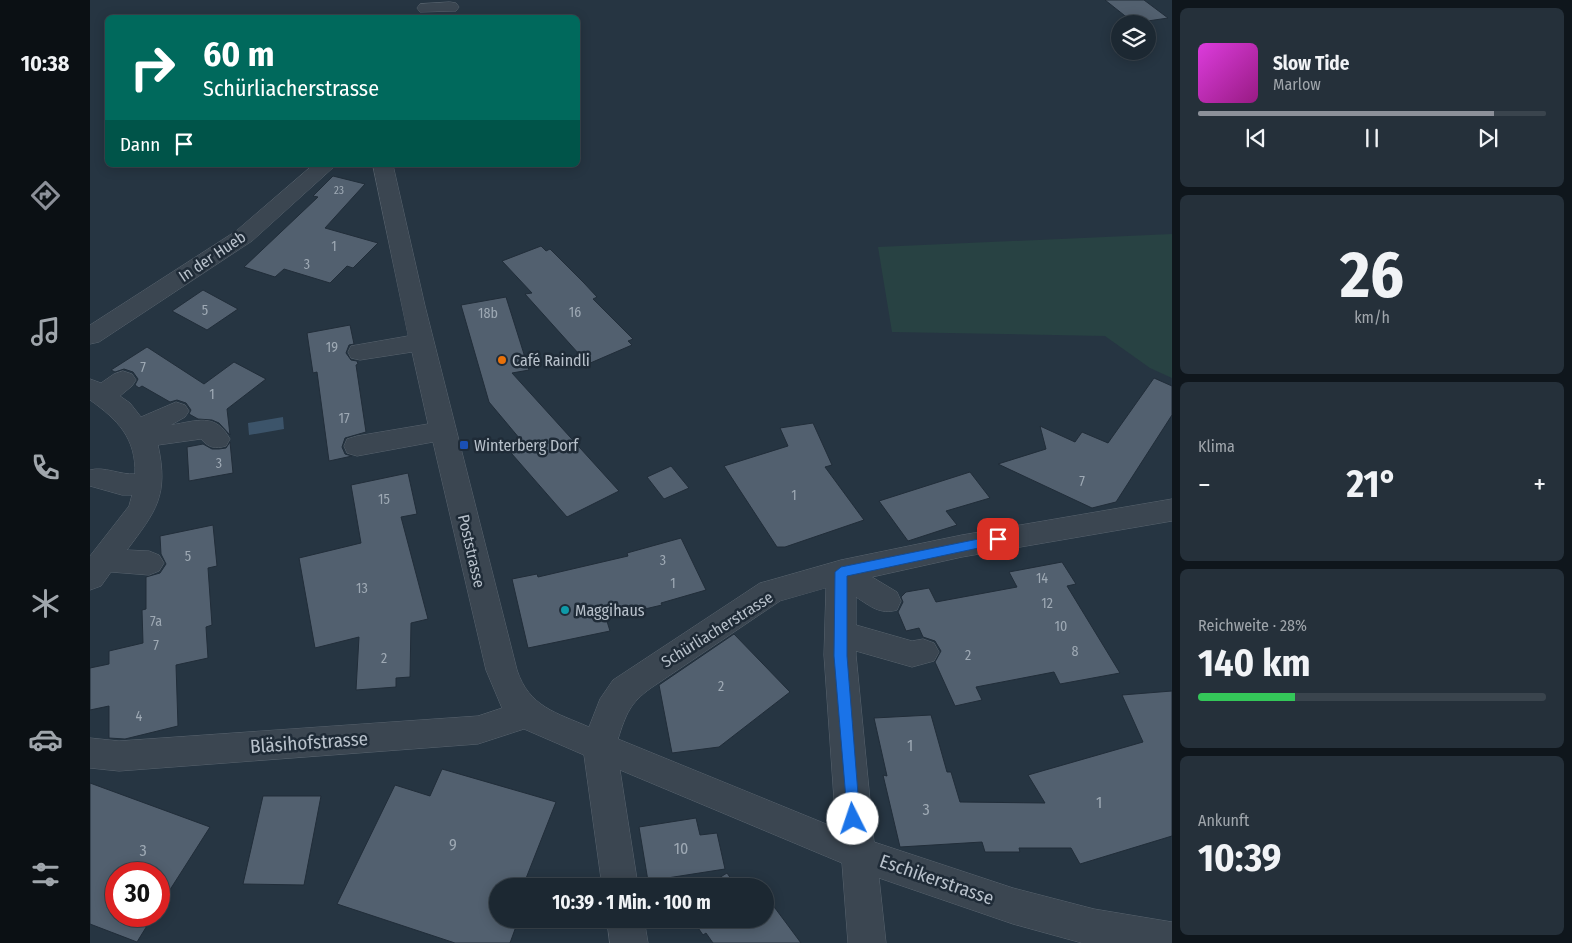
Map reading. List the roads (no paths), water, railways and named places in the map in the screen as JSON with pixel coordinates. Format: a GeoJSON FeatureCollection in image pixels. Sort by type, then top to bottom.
{"type":"FeatureCollection","features":[{"type":"Feature","properties":{"kind":"street"},"geometry":{"type":"LineString","coordinates":[[413,15],[422,4],[450,7]]}},
{"type":"Feature","properties":{"kind":"street","name":"In der Hueb"},"geometry":{"type":"LineString","coordinates":[[90,336],[176,292],[222,250],[245,247],[289,198],[324,167]]}},
{"type":"Feature","properties":{"kind":"street","name":"Poststrasse"},"geometry":{"type":"LineString","coordinates":[[383,167],[421,342],[506,690],[525,713],[599,746]]}},
{"type":"Feature","properties":{"kind":"street"},"geometry":{"type":"LineString","coordinates":[[289,198],[311,203]]}},
{"type":"Feature","properties":{"kind":"street"},"geometry":{"type":"LineString","coordinates":[[245,247],[266,242]]}},
{"type":"Feature","properties":{"kind":"street"},"geometry":{"type":"LineString","coordinates":[[360,352],[421,342]]}},
{"type":"Feature","properties":{"kind":"street"},"geometry":{"type":"LineString","coordinates":[[97,569],[142,509],[149,484],[149,467],[140,434],[105,388]]}},
{"type":"Feature","properties":{"kind":"street"},"geometry":{"type":"LineString","coordinates":[[140,434],[176,411]]}},
{"type":"Feature","properties":{"kind":"street"},"geometry":{"type":"LineString","coordinates":[[140,434],[207,429],[217,439]]}},
{"type":"Feature","properties":{"kind":"street"},"geometry":{"type":"LineString","coordinates":[[357,446],[443,431]]}},
{"type":"Feature","properties":{"kind":"street"},"geometry":{"type":"LineString","coordinates":[[98,478],[122,485],[149,484]]}},
{"type":"Feature","properties":{"kind":"street","name":"Schürliacherstrasse"},"geometry":{"type":"LineString","coordinates":[[599,746],[612,709],[624,690],[772,592],[841,572],[962,546],[1172,510]]}},
{"type":"Feature","properties":{"kind":"street"},"geometry":{"type":"LineString","coordinates":[[97,569],[149,563]]}},
{"type":"Feature","properties":{"kind":"street"},"geometry":{"type":"LineString","coordinates":[[841,572],[886,601]]}},
{"type":"Feature","properties":{"kind":"street"},"geometry":{"type":"LineString","coordinates":[[841,572],[840,656],[853,824],[859,853],[866,943]]}},
{"type":"Feature","properties":{"kind":"street"},"geometry":{"type":"LineString","coordinates":[[841,634],[912,654],[924,652]]}},
{"type":"Feature","properties":{"kind":"street","name":"Bläsihofstrasse"},"geometry":{"type":"LineString","coordinates":[[90,753],[119,756],[478,730],[505,723],[525,713]]}},
{"type":"Feature","properties":{"kind":"street"},"geometry":{"type":"LineString","coordinates":[[599,746],[619,878]]}},
{"type":"Feature","properties":{"kind":"street","name":"Eschikerstrasse"},"geometry":{"type":"LineString","coordinates":[[599,746],[859,853],[981,895],[1083,925],[1172,941]]}},
{"type":"Feature","properties":{"kind":"street"},"geometry":{"type":"LineString","coordinates":[[627,928],[629,943]]}},
{"type":"Feature","properties":{"kind":"water"},"geometry":{"type":"Polygon","coordinates":[[[283,417],[284,429],[249,435],[248,423],[283,417]]]}},
{"type":"Feature","properties":{"kind":"place","name":"Café Raindli"},"geometry":{"type":"Point","coordinates":[502,360]}},
{"type":"Feature","properties":{"kind":"place","name":"Winterberg Dorf"},"geometry":{"type":"Point","coordinates":[464,445]}},
{"type":"Feature","properties":{"kind":"place","name":"Maggihaus"},"geometry":{"type":"Point","coordinates":[565,610]}}]}
